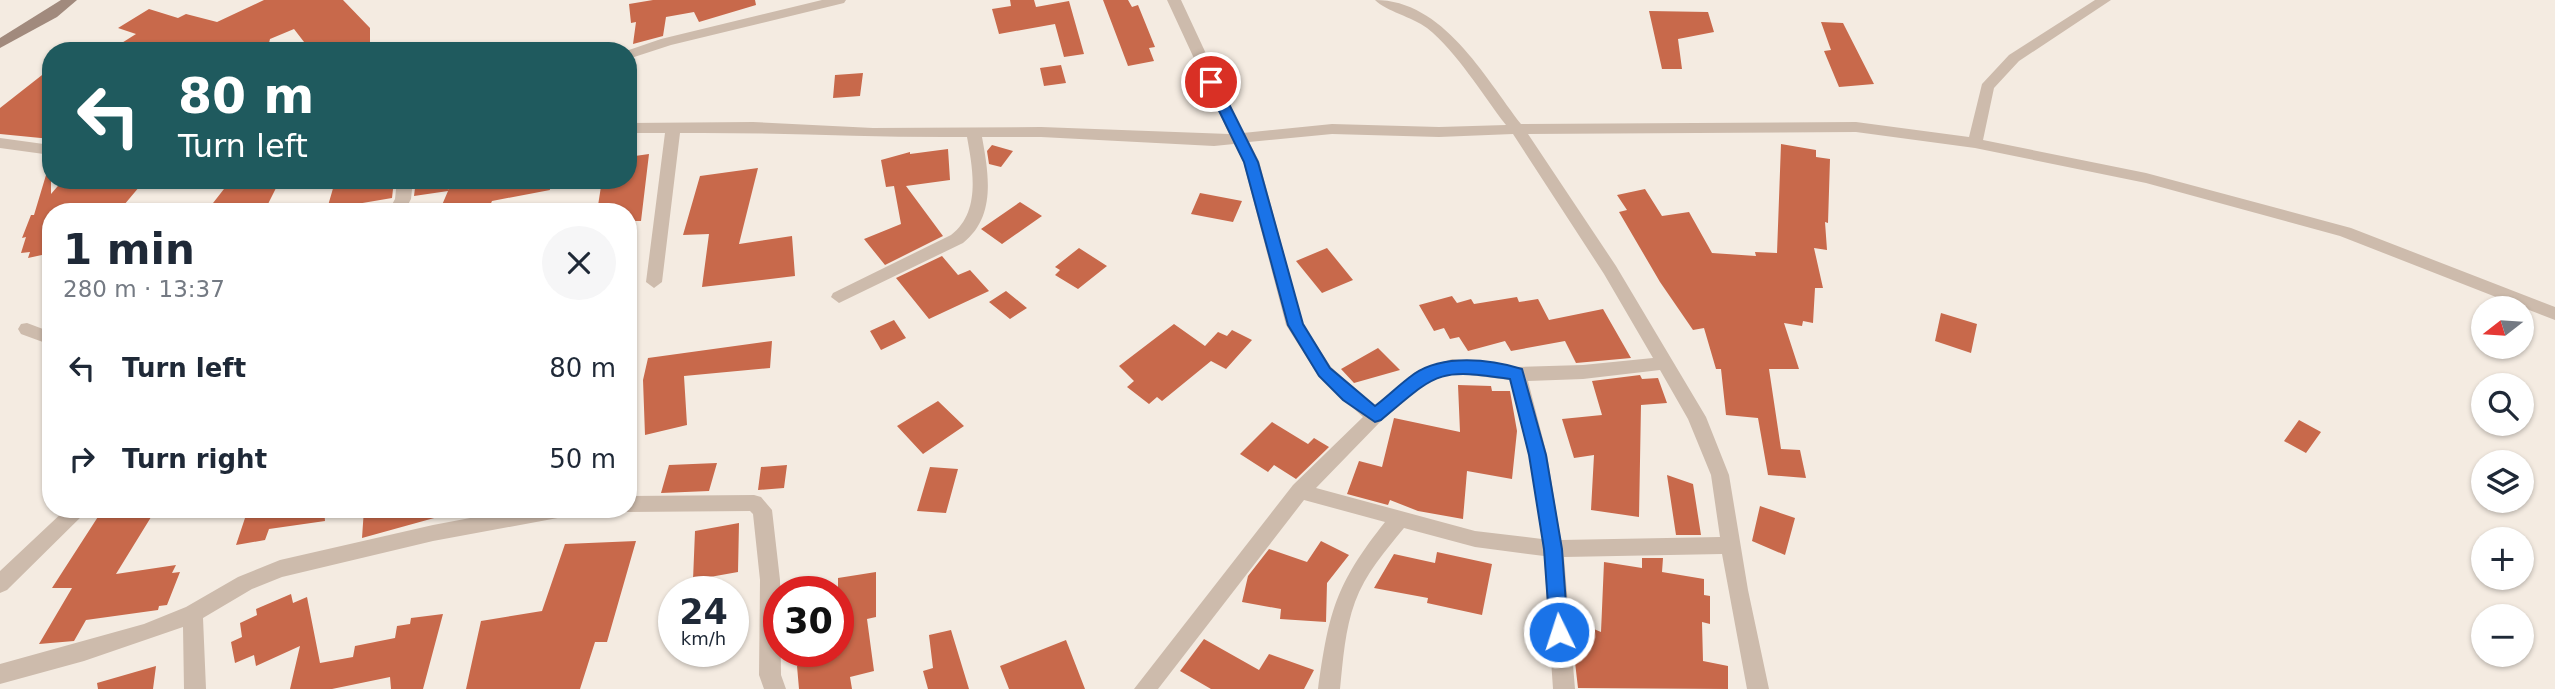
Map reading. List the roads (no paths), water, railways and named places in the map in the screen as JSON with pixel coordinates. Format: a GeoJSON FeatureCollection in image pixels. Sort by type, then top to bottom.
{"type":"FeatureCollection","features":[{"type":"Feature","properties":{"kind":"street"},"geometry":{"type":"LineString","coordinates":[[0,44],[71,0]]}},
{"type":"Feature","properties":{"kind":"street"},"geometry":{"type":"LineString","coordinates":[[637,52],[676,39],[839,0]]}},
{"type":"Feature","properties":{"kind":"street"},"geometry":{"type":"LineString","coordinates":[[1174,0],[1251,162],[1296,325],[1325,372],[1349,396],[1375,415]]}},
{"type":"Feature","properties":{"kind":"street"},"geometry":{"type":"LineString","coordinates":[[1382,0],[1414,13],[1434,27],[1455,49],[1516,128],[1558,189],[1667,363],[1697,417],[1720,475],[1738,590],[1758,689]]}},
{"type":"Feature","properties":{"kind":"street"},"geometry":{"type":"LineString","coordinates":[[1975,143],[1987,87],[2014,58],[2104,0]]}},
{"type":"Feature","properties":{"kind":"street"},"geometry":{"type":"LineString","coordinates":[[637,128],[972,131],[1178,140],[1239,139],[1332,129],[1439,132],[1516,128],[1856,127],[1975,143],[2146,178],[2346,232],[2555,314]]}},
{"type":"Feature","properties":{"kind":"street"},"geometry":{"type":"LineString","coordinates":[[654,282],[673,128]]}},
{"type":"Feature","properties":{"kind":"street"},"geometry":{"type":"LineString","coordinates":[[839,297],[957,239],[971,227],[979,201],[977,151],[972,131]]}},
{"type":"Feature","properties":{"kind":"street"},"geometry":{"type":"LineString","coordinates":[[0,143],[42,149]]}},
{"type":"Feature","properties":{"kind":"street"},"geometry":{"type":"LineString","coordinates":[[27,330],[42,336]]}},
{"type":"Feature","properties":{"kind":"street"},"geometry":{"type":"LineString","coordinates":[[1145,689],[1300,491],[1341,453],[1375,415],[1421,377],[1437,369],[1465,366],[1517,374],[1596,371],[1667,363]]}},
{"type":"Feature","properties":{"kind":"street"},"geometry":{"type":"LineString","coordinates":[[1517,374],[1538,455],[1553,549],[1564,689]]}},
{"type":"Feature","properties":{"kind":"street"},"geometry":{"type":"LineString","coordinates":[[1300,491],[1475,539],[1553,549],[1732,545]]}},
{"type":"Feature","properties":{"kind":"street"},"geometry":{"type":"LineString","coordinates":[[637,505],[754,503],[762,510],[771,580],[770,675],[775,689]]}},
{"type":"Feature","properties":{"kind":"street"},"geometry":{"type":"LineString","coordinates":[[0,584],[70,518]]}},
{"type":"Feature","properties":{"kind":"street"},"geometry":{"type":"LineString","coordinates":[[0,674],[109,644],[193,612],[244,583],[280,569],[409,538],[515,518]]}},
{"type":"Feature","properties":{"kind":"street"},"geometry":{"type":"LineString","coordinates":[[1329,689],[1338,627],[1350,590],[1371,555],[1400,518]]}},
{"type":"Feature","properties":{"kind":"street"},"geometry":{"type":"LineString","coordinates":[[193,612],[195,689]]}}]}
